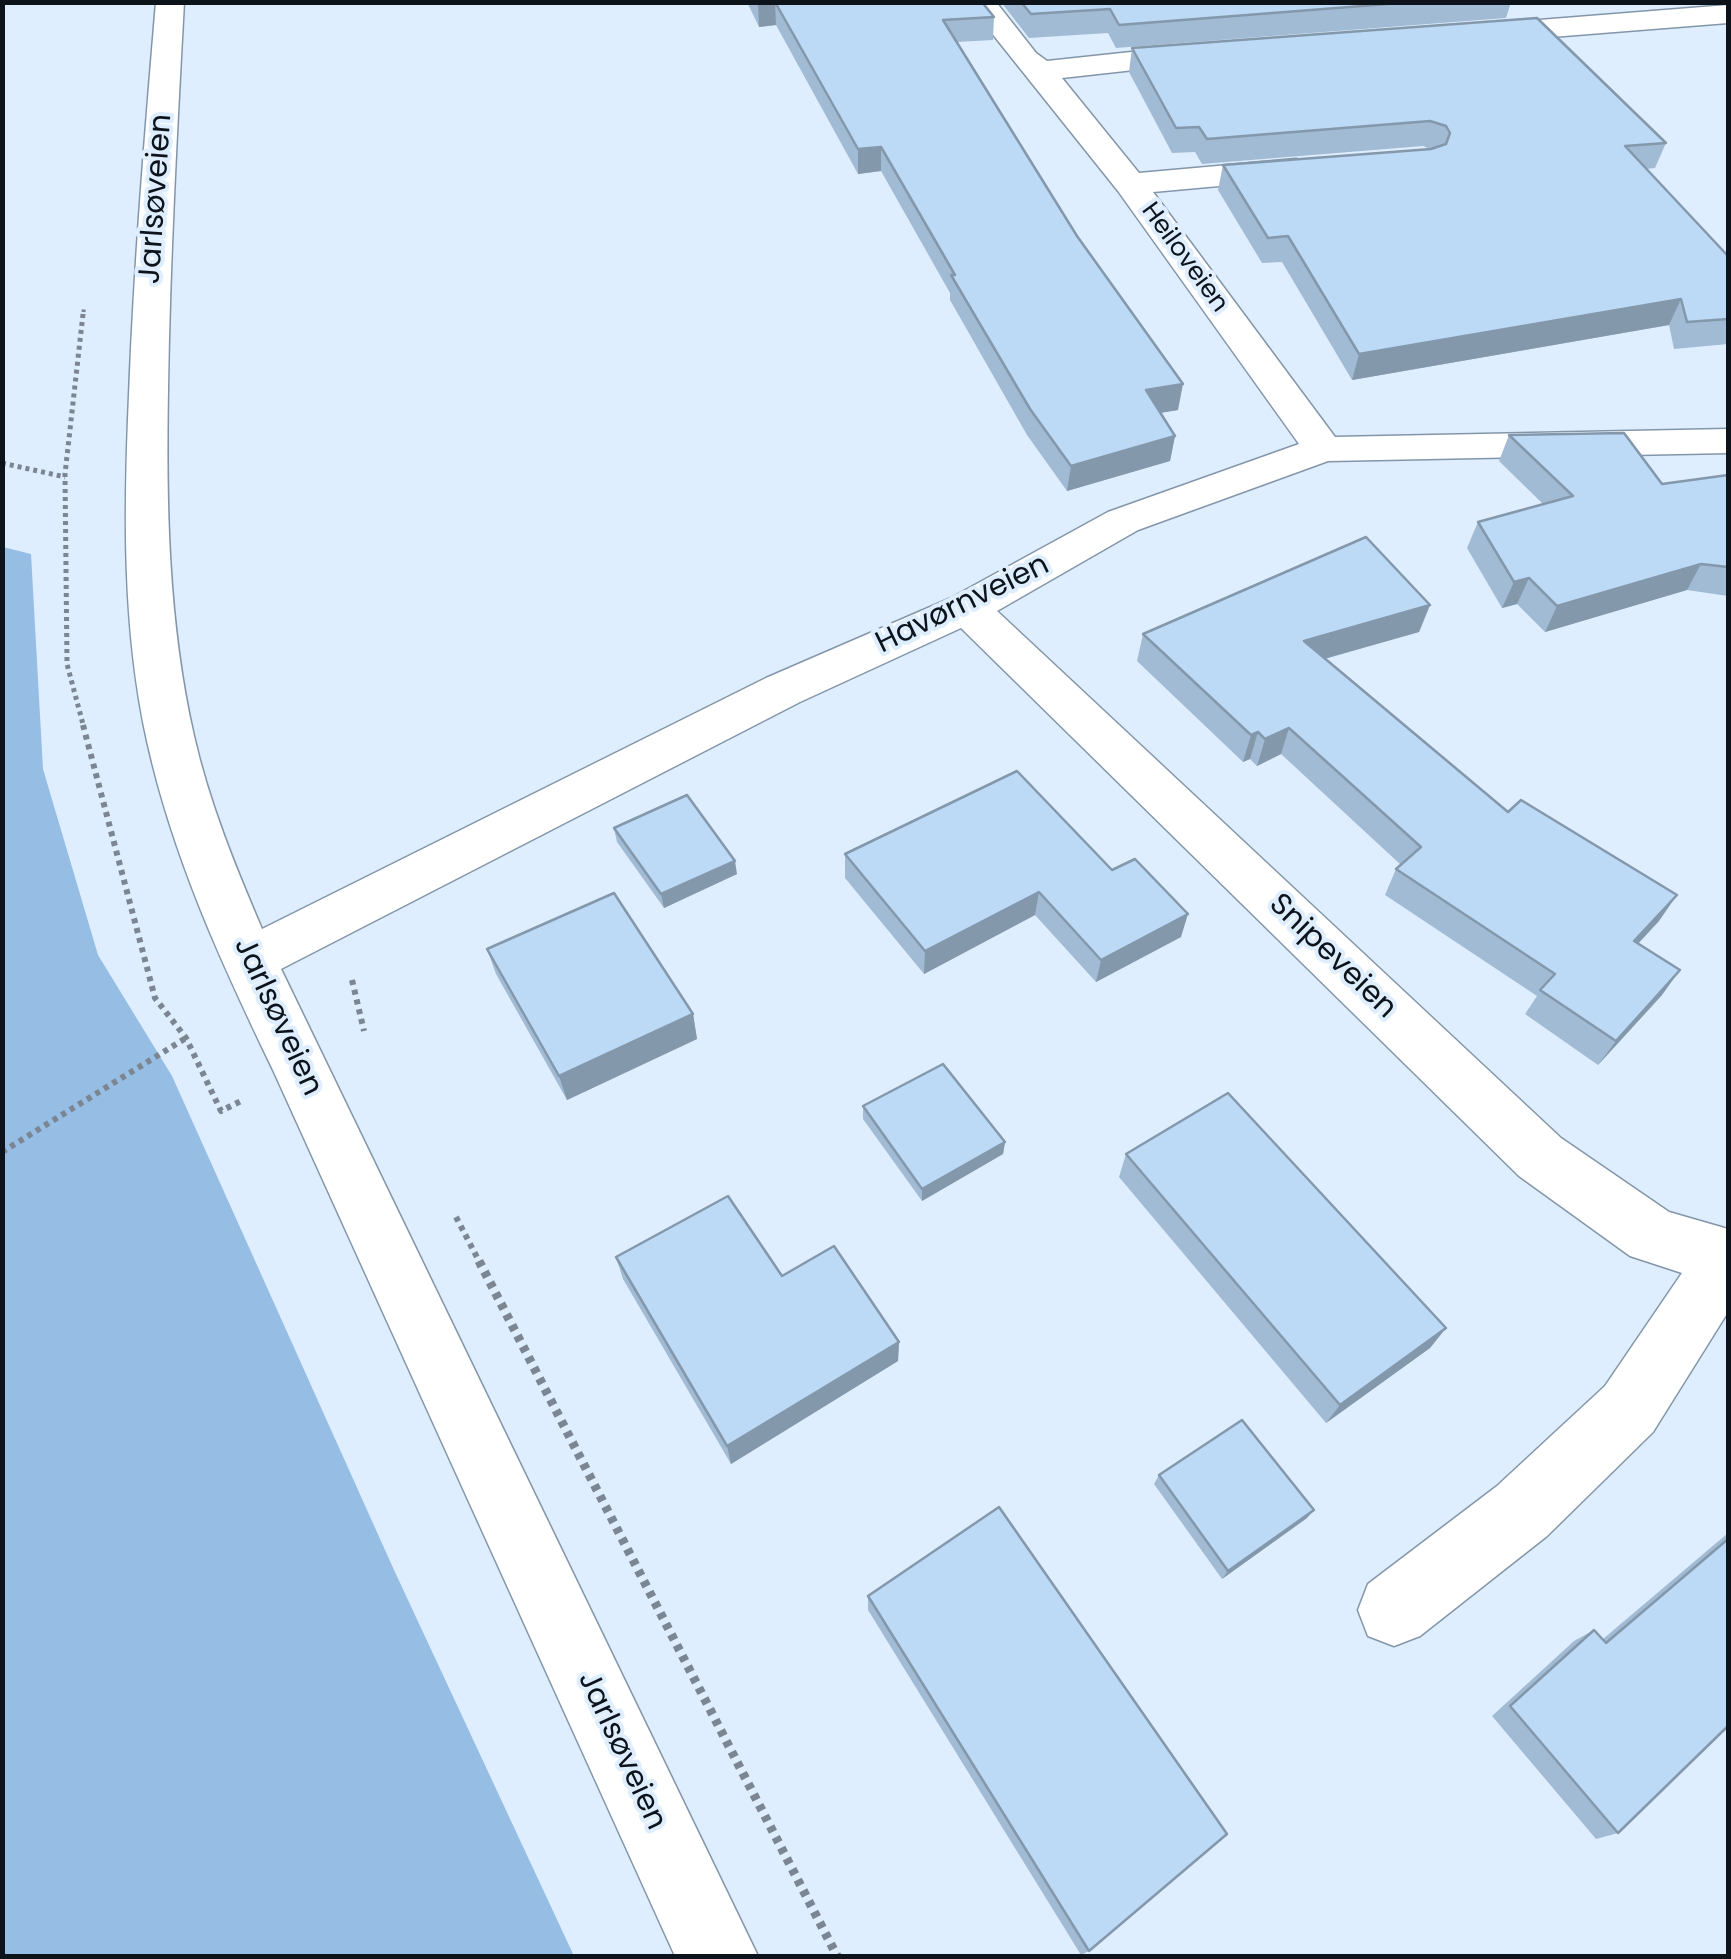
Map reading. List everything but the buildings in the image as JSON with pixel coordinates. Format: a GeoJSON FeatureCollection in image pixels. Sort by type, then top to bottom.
{"type":"FeatureCollection","features":[{"type":"Feature","properties":{"kind":"street","name":"Jarlsøveien"},"geometry":{"type":"LineString","coordinates":[[170,2],[150,309],[148,574],[161,690],[181,774],[247,961],[302,1070],[717,1956]]}},
{"type":"Feature","properties":{"kind":"street","name":"Heiloveien"},"geometry":{"type":"LineString","coordinates":[[981,2],[1024,59],[1042,71],[1130,184],[1323,449]]}},
{"type":"Feature","properties":{"kind":"street"},"geometry":{"type":"LineString","coordinates":[[1441,36],[1728,14]]}},
{"type":"Feature","properties":{"kind":"street"},"geometry":{"type":"LineString","coordinates":[[1042,71],[1228,51]]}},
{"type":"Feature","properties":{"kind":"street"},"geometry":{"type":"LineString","coordinates":[[1130,184],[1325,167]]}},
{"type":"Feature","properties":{"kind":"street","name":"Havørnveien"},"geometry":{"type":"LineString","coordinates":[[247,961],[783,690],[967,608],[1123,521],[1323,449],[1728,441]]}},
{"type":"Feature","properties":{"kind":"street","name":"Snipeveien"},"geometry":{"type":"LineString","coordinates":[[967,608],[1540,1157],[1652,1236],[1728,1258],[1628,1408],[1522,1512],[1394,1610]]}},
{"type":"Feature","properties":{"kind":"path"},"geometry":{"type":"LineString","coordinates":[[2,463],[65,476]]}},
{"type":"Feature","properties":{"kind":"path"},"geometry":{"type":"LineString","coordinates":[[337,915],[366,1038]]}},
{"type":"Feature","properties":{"kind":"path"},"geometry":{"type":"LineString","coordinates":[[2,1152],[186,1038]]}},
{"type":"Feature","properties":{"kind":"path"},"geometry":{"type":"LineString","coordinates":[[453,1211],[837,1956]]}},
{"type":"Feature","properties":{"kind":"shaded area"},"geometry":{"type":"Polygon","coordinates":[[[3,547],[31,554],[43,769],[98,955],[172,1076],[394,1570],[574,1956],[3,1956],[3,547]]]}}]}
